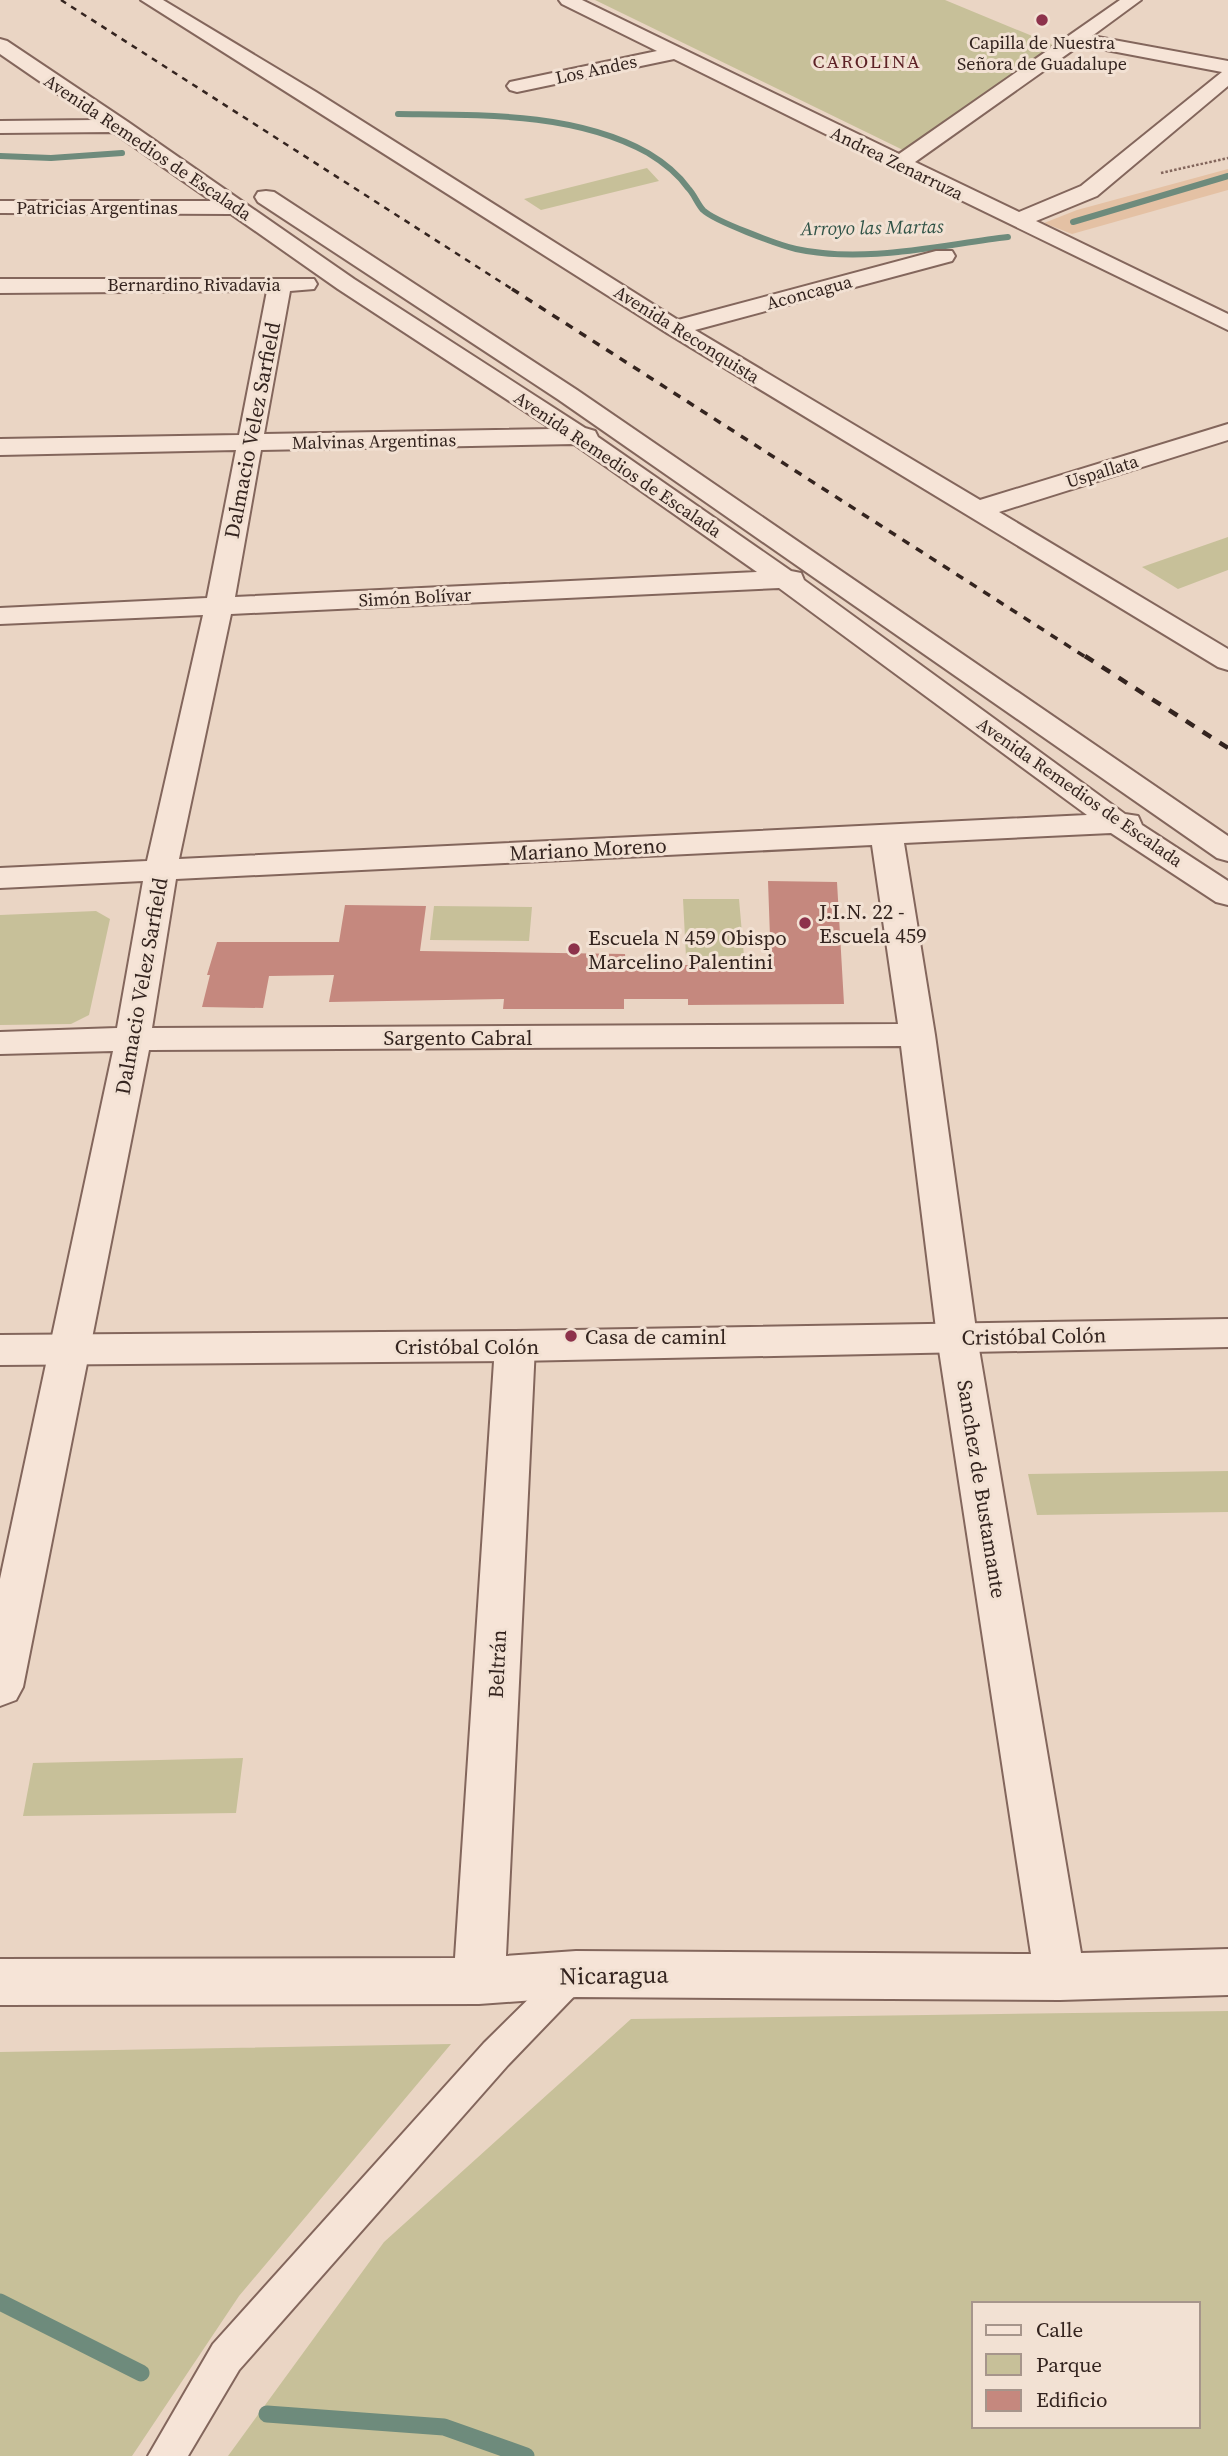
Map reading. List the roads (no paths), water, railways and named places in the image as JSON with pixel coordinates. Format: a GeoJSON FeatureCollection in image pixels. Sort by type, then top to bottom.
{"type":"FeatureCollection","features":[{"type":"Feature","properties":{"kind":"street","name":"Avenida Reconquista"},"geometry":{"type":"LineString","coordinates":[[150,0],[371,135],[675,328],[1228,661]]}},
{"type":"Feature","properties":{"kind":"street","name":"Andrea Zenarruza"},"geometry":{"type":"LineString","coordinates":[[568,0],[898,164],[1228,323]]}},
{"type":"Feature","properties":{"kind":"street"},"geometry":{"type":"LineString","coordinates":[[898,164],[1132,0]]}},
{"type":"Feature","properties":{"kind":"street"},"geometry":{"type":"LineString","coordinates":[[1076,39],[1228,67]]}},
{"type":"Feature","properties":{"kind":"street","name":"Avenida Remedios de Escalada"},"geometry":{"type":"LineString","coordinates":[[0,45],[346,284],[581,437],[785,579],[1120,825],[1228,895]]}},
{"type":"Feature","properties":{"kind":"street","name":"Los Andes"},"geometry":{"type":"LineString","coordinates":[[517,86],[675,53]]}},
{"type":"Feature","properties":{"kind":"street"},"geometry":{"type":"LineString","coordinates":[[1017,221],[1089,191],[1228,76]]}},
{"type":"Feature","properties":{"kind":"street"},"geometry":{"type":"LineString","coordinates":[[0,127],[123,130],[154,123]]}},
{"type":"Feature","properties":{"kind":"street","name":"Avenida Remedios de Escalada"},"geometry":{"type":"LineString","coordinates":[[195,152],[622,432],[830,573],[1228,851]]}},
{"type":"Feature","properties":{"kind":"street","name":"Patricias Argentinas"},"geometry":{"type":"LineString","coordinates":[[0,207],[237,208]]}},
{"type":"Feature","properties":{"kind":"street","name":"Aconcagua"},"geometry":{"type":"LineString","coordinates":[[675,328],[944,256]]}},
{"type":"Feature","properties":{"kind":"street","name":"Bernardino Rivadavia"},"geometry":{"type":"LineString","coordinates":[[0,286],[346,284],[387,278]]}},
{"type":"Feature","properties":{"kind":"street","name":"Dalmacio Velez Sarfield"},"geometry":{"type":"LineString","coordinates":[[0,1688],[133,1039],[161,870],[219,606],[280,284]]}},
{"type":"Feature","properties":{"kind":"street","name":"Malvinas Argentinas"},"geometry":{"type":"LineString","coordinates":[[0,447],[581,437],[622,432]]}},
{"type":"Feature","properties":{"kind":"street","name":"Uspallata"},"geometry":{"type":"LineString","coordinates":[[976,510],[1228,432]]}},
{"type":"Feature","properties":{"kind":"street","name":"Simón Bolívar"},"geometry":{"type":"LineString","coordinates":[[0,616],[785,579],[830,573]]}},
{"type":"Feature","properties":{"kind":"street","name":"Mariano Moreno"},"geometry":{"type":"LineString","coordinates":[[0,878],[1120,825],[1175,814]]}},
{"type":"Feature","properties":{"kind":"street","name":"Sanchez de Bustamante"},"geometry":{"type":"LineString","coordinates":[[886,834],[917,1035],[957,1337],[1060,1977]]}},
{"type":"Feature","properties":{"kind":"street","name":"Sargento Cabral"},"geometry":{"type":"LineString","coordinates":[[0,1043],[133,1039],[917,1035]]}},
{"type":"Feature","properties":{"kind":"street","name":"Cristóbal Colón"},"geometry":{"type":"LineString","coordinates":[[0,1350],[515,1346],[1228,1334]]}},
{"type":"Feature","properties":{"kind":"street","name":"Beltrán"},"geometry":{"type":"LineString","coordinates":[[479,1981],[515,1346]]}},
{"type":"Feature","properties":{"kind":"street","name":"Nicaragua"},"geometry":{"type":"LineString","coordinates":[[0,1982],[479,1981],[576,1974],[1060,1977],[1228,1972]]}},
{"type":"Feature","properties":{"kind":"lane"},"geometry":{"type":"LineString","coordinates":[[167,2456],[226,2357],[496,2054],[576,1974]]}},
{"type":"Feature","properties":{"kind":"waterway","name":"Arroyo las Martas"},"geometry":{"type":"LineString","coordinates":[[398,114],[526,118],[590,130],[620,140],[648,153],[670,169],[709,215],[796,249],[848,255],[875,254],[1008,237]]}},
{"type":"Feature","properties":{"kind":"waterway","name":"Arroyo las Martas"},"geometry":{"type":"LineString","coordinates":[[0,156],[51,158],[122,153]]}},
{"type":"Feature","properties":{"kind":"waterway","name":"Arroyo las Martas"},"geometry":{"type":"LineString","coordinates":[[1073,222],[1228,176]]}},
{"type":"Feature","properties":{"kind":"waterway"},"geometry":{"type":"LineString","coordinates":[[0,2302],[141,2373]]}},
{"type":"Feature","properties":{"kind":"waterway"},"geometry":{"type":"LineString","coordinates":[[267,2414],[444,2427],[526,2456]]}},
{"type":"Feature","properties":{"kind":"railway"},"geometry":{"type":"LineString","coordinates":[[61,0],[515,291]]}},
{"type":"Feature","properties":{"kind":"railway"},"geometry":{"type":"LineString","coordinates":[[512,289],[1087,658]]}},
{"type":"Feature","properties":{"kind":"railway"},"geometry":{"type":"LineString","coordinates":[[1085,656],[1228,748]]}},
{"type":"Feature","properties":{"kind":"place","name":"Capilla de Nuestra Señora de Guadalupe"},"geometry":{"type":"Point","coordinates":[1042,20]}},
{"type":"Feature","properties":{"kind":"place","name":"J.I.N. 22 - Escuela 459"},"geometry":{"type":"Point","coordinates":[805,923]}},
{"type":"Feature","properties":{"kind":"place","name":"Escuela N 459 Obispo Marcelino Palentini"},"geometry":{"type":"Point","coordinates":[574,949]}},
{"type":"Feature","properties":{"kind":"place","name":"Casa de caminl"},"geometry":{"type":"Point","coordinates":[571,1336]}},
{"type":"Feature","properties":{"kind":"district","name":"CAROLINA"},"geometry":{"type":"Point","coordinates":[867,61]}}]}
